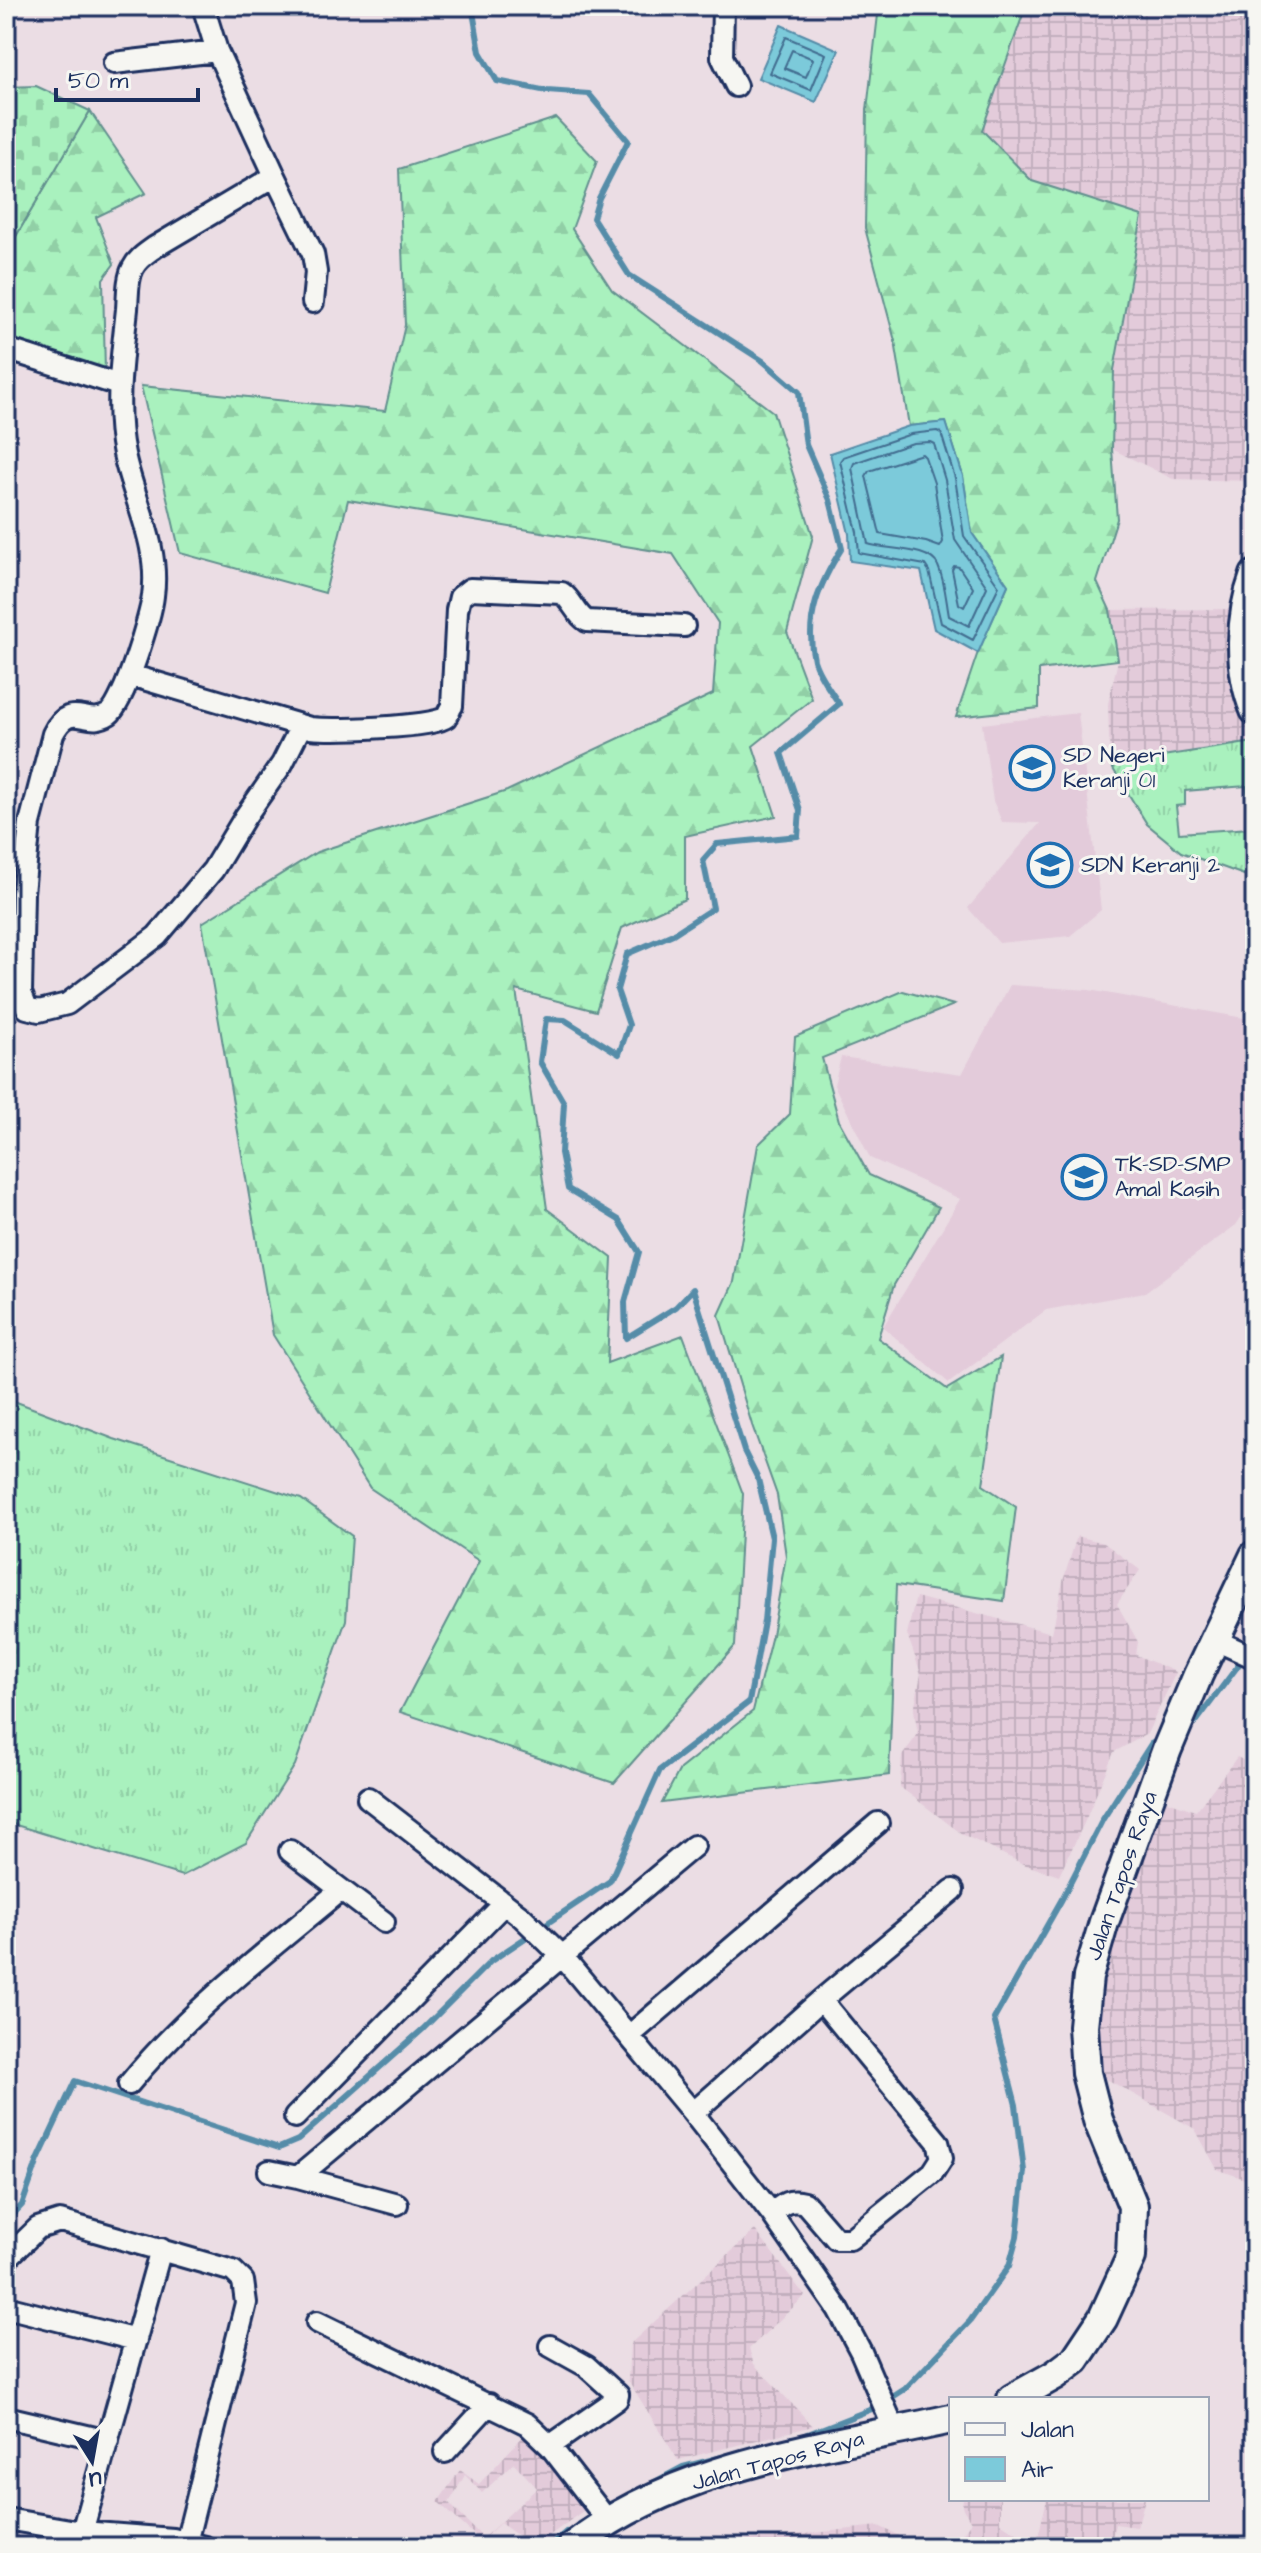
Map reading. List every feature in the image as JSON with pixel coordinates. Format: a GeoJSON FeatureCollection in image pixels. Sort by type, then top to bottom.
{"type":"FeatureCollection","features":[{"type":"Feature","properties":{"kind":"main road"},"geometry":{"type":"LineString","coordinates":[[1255,575],[1243,626],[1245,669],[1255,710]]}},
{"type":"Feature","properties":{"kind":"main road","name":"Jalan Tapos Raya"},"geometry":{"type":"LineString","coordinates":[[1016,2397],[1075,2360],[1103,2318],[1131,2257],[1133,2206],[1098,2120],[1086,2073],[1083,2026],[1088,1977],[1172,1737],[1239,1651],[1255,1555]]}},
{"type":"Feature","properties":{"kind":"main road","name":"Jalan Tapos Raya"},"geometry":{"type":"LineString","coordinates":[[572,2547],[601,2512],[698,2479],[892,2422],[949,2419]]}},
{"type":"Feature","properties":{"kind":"street"},"geometry":{"type":"LineString","coordinates":[[203,6],[217,51],[313,254],[316,272],[313,302]]}},
{"type":"Feature","properties":{"kind":"street"},"geometry":{"type":"LineString","coordinates":[[723,6],[722,57],[736,86]]}},
{"type":"Feature","properties":{"kind":"street"},"geometry":{"type":"LineString","coordinates":[[114,63],[217,51]]}},
{"type":"Feature","properties":{"kind":"street"},"geometry":{"type":"LineString","coordinates":[[275,176],[155,247],[134,266],[119,385],[123,452],[150,536],[154,560],[153,596],[130,675],[113,711],[99,718],[69,715],[59,721],[53,734],[30,823],[13,993],[27,1008],[39,1011],[67,1004],[157,936],[213,870],[282,764],[301,726]]}},
{"type":"Feature","properties":{"kind":"street"},"geometry":{"type":"LineString","coordinates":[[6,349],[119,385]]}},
{"type":"Feature","properties":{"kind":"street"},"geometry":{"type":"LineString","coordinates":[[130,675],[301,726],[332,730],[370,727],[437,721],[446,716],[452,706],[457,610],[460,597],[470,589],[562,593],[571,599],[587,621],[684,626]]}},
{"type":"Feature","properties":{"kind":"street"},"geometry":{"type":"LineString","coordinates":[[368,1798],[522,1917],[558,1951],[693,2113],[772,2214],[838,2309],[892,2422]]}},
{"type":"Feature","properties":{"kind":"street"},"geometry":{"type":"LineString","coordinates":[[629,2036],[878,1823]]}},
{"type":"Feature","properties":{"kind":"street"},"geometry":{"type":"LineString","coordinates":[[298,2177],[558,1951],[694,1846]]}},
{"type":"Feature","properties":{"kind":"street"},"geometry":{"type":"LineString","coordinates":[[290,1851],[384,1922]]}},
{"type":"Feature","properties":{"kind":"street"},"geometry":{"type":"LineString","coordinates":[[129,2084],[148,2060],[208,2003],[341,1890]]}},
{"type":"Feature","properties":{"kind":"street"},"geometry":{"type":"LineString","coordinates":[[693,2113],[821,2000],[953,1890]]}},
{"type":"Feature","properties":{"kind":"street"},"geometry":{"type":"LineString","coordinates":[[295,2117],[503,1905]]}},
{"type":"Feature","properties":{"kind":"street"},"geometry":{"type":"LineString","coordinates":[[772,2214],[790,2201],[805,2203],[836,2239],[850,2239],[933,2172],[942,2158],[938,2142],[821,2000]]}},
{"type":"Feature","properties":{"kind":"street"},"geometry":{"type":"LineString","coordinates":[[269,2171],[397,2204]]}},
{"type":"Feature","properties":{"kind":"street"},"geometry":{"type":"LineString","coordinates":[[6,2259],[38,2228],[60,2221],[233,2271],[246,2287],[246,2303],[195,2545],[173,2539],[82,2532],[6,2519]]}},
{"type":"Feature","properties":{"kind":"street"},"geometry":{"type":"LineString","coordinates":[[82,2532],[161,2249]]}},
{"type":"Feature","properties":{"kind":"street"},"geometry":{"type":"LineString","coordinates":[[6,2307],[136,2340]]}},
{"type":"Feature","properties":{"kind":"street"},"geometry":{"type":"LineString","coordinates":[[317,2322],[527,2424],[550,2446],[601,2512]]}},
{"type":"Feature","properties":{"kind":"street"},"geometry":{"type":"LineString","coordinates":[[550,2346],[586,2366],[618,2396],[550,2446]]}},
{"type":"Feature","properties":{"kind":"street"},"geometry":{"type":"LineString","coordinates":[[445,2452],[489,2404]]}},
{"type":"Feature","properties":{"kind":"street"},"geometry":{"type":"LineString","coordinates":[[6,2417],[108,2441]]}},
{"type":"Feature","properties":{"kind":"shaded area"},"geometry":{"type":"Polygon","coordinates":[[[1024,6],[1255,6],[1255,481],[1173,479],[1112,449],[1114,370],[1142,216],[1032,181],[982,130],[1024,6]]]}},
{"type":"Feature","properties":{"kind":"shaded area"},"geometry":{"type":"Polygon","coordinates":[[[1238,609],[1246,714],[1254,742],[1110,764],[1108,704],[1118,660],[1110,610],[1238,609]]]}},
{"type":"Feature","properties":{"kind":"shaded area","name":"SDN Keranji 2"},"geometry":{"type":"Polygon","coordinates":[[[1078,713],[1101,910],[1070,936],[999,943],[968,908],[1040,823],[1002,822],[993,801],[982,724],[1078,713]]]}},
{"type":"Feature","properties":{"kind":"shaded area","name":"TK-SD-SMP Amal Kasih"},"geometry":{"type":"Polygon","coordinates":[[[1010,985],[1089,990],[1255,1020],[1255,1197],[1236,1225],[1145,1292],[1046,1310],[949,1383],[883,1327],[960,1199],[870,1158],[834,1085],[841,1057],[962,1074],[1010,985]]]}},
{"type":"Feature","properties":{"kind":"shaded area"},"geometry":{"type":"Polygon","coordinates":[[[1077,1536],[1104,1543],[1140,1570],[1117,1604],[1138,1642],[1136,1655],[1176,1672],[1147,1734],[1114,1752],[1059,1876],[1023,1864],[962,1834],[900,1787],[902,1756],[918,1734],[914,1710],[921,1674],[907,1634],[916,1597],[1052,1633],[1077,1536]]]}},
{"type":"Feature","properties":{"kind":"shaded area"},"geometry":{"type":"Polygon","coordinates":[[[1237,1757],[1253,1765],[1255,1762],[1255,2183],[1217,2169],[1195,2129],[1096,2073],[1095,2004],[1107,1952],[1162,1799],[1196,1811],[1237,1757]]]}},
{"type":"Feature","properties":{"kind":"shaded area"},"geometry":{"type":"Polygon","coordinates":[[[755,2230],[805,2296],[749,2349],[754,2364],[813,2426],[678,2460],[628,2380],[630,2344],[755,2230]]]}},
{"type":"Feature","properties":{"kind":"shaded area"},"geometry":{"type":"Polygon","coordinates":[[[526,2433],[591,2505],[534,2547],[500,2523],[481,2541],[438,2502],[460,2470],[479,2484],[526,2433]],[[514,2463],[482,2493],[465,2475],[449,2503],[483,2538],[537,2488],[514,2463]]]}},
{"type":"Feature","properties":{"kind":"shaded area"},"geometry":{"type":"Polygon","coordinates":[[[963,2501],[1000,2501],[1000,2522],[1036,2545],[1047,2501],[1144,2501],[1137,2527],[1115,2524],[1110,2547],[953,2547],[971,2522],[962,2507],[963,2501]]]}},
{"type":"Feature","properties":{"kind":"shaded area"},"geometry":{"type":"Polygon","coordinates":[[[879,2526],[921,2547],[704,2547],[729,2542],[879,2526]]]}},
{"type":"Feature","properties":{"kind":"green space"},"geometry":{"type":"Polygon","coordinates":[[[879,6],[1026,6],[982,130],[1032,181],[1142,216],[1114,370],[1112,449],[1117,519],[1097,582],[1110,610],[1118,660],[1039,670],[1039,708],[956,717],[978,652],[1008,585],[972,533],[963,476],[946,422],[909,426],[895,341],[865,228],[867,110],[879,6]]]}},
{"type":"Feature","properties":{"kind":"green space"},"geometry":{"type":"Polygon","coordinates":[[[36,86],[90,111],[6,253],[6,87],[36,86]]]}},
{"type":"Feature","properties":{"kind":"green space"},"geometry":{"type":"Polygon","coordinates":[[[90,111],[146,193],[96,217],[114,264],[103,279],[105,373],[16,349],[6,337],[6,253],[90,111]]]}},
{"type":"Feature","properties":{"kind":"green space"},"geometry":{"type":"Polygon","coordinates":[[[556,118],[597,161],[572,229],[612,290],[773,412],[813,536],[787,632],[812,699],[753,746],[776,816],[685,836],[685,899],[622,928],[596,1011],[516,990],[547,1209],[612,1258],[607,1363],[683,1335],[743,1494],[735,1646],[614,1783],[400,1712],[479,1561],[370,1488],[273,1335],[202,923],[317,852],[507,791],[713,694],[718,623],[673,554],[348,500],[325,593],[180,553],[141,386],[385,411],[405,325],[399,169],[556,118]]]}},
{"type":"Feature","properties":{"kind":"green space"},"geometry":{"type":"Polygon","coordinates":[[[1254,742],[1255,801],[1254,796],[1248,796],[1246,786],[1185,791],[1185,805],[1176,806],[1179,833],[1250,828],[1250,818],[1255,817],[1255,879],[1181,852],[1147,824],[1110,764],[1254,742]]]}},
{"type":"Feature","properties":{"kind":"green space"},"geometry":{"type":"Polygon","coordinates":[[[903,991],[954,1005],[822,1058],[839,1121],[869,1175],[939,1207],[894,1285],[878,1338],[947,1389],[1001,1357],[983,1485],[1016,1507],[1004,1601],[896,1585],[889,1775],[662,1803],[680,1769],[753,1711],[772,1635],[786,1556],[777,1495],[719,1315],[734,1282],[758,1145],[790,1114],[795,1037],[903,991]]]}},
{"type":"Feature","properties":{"kind":"green space"},"geometry":{"type":"Polygon","coordinates":[[[6,1398],[114,1439],[301,1499],[352,1536],[346,1620],[295,1765],[246,1843],[182,1876],[6,1822],[6,1398]]]}},
{"type":"Feature","properties":{"kind":"water"},"geometry":{"type":"Polygon","coordinates":[[[781,25],[839,50],[816,102],[758,78],[781,25]]]}},
{"type":"Feature","properties":{"kind":"water"},"geometry":{"type":"Polygon","coordinates":[[[946,422],[963,476],[972,533],[1008,585],[978,653],[934,629],[921,571],[850,561],[849,534],[830,453],[909,426],[946,422]]]}},
{"type":"Feature","properties":{"kind":"waterway"},"geometry":{"type":"LineString","coordinates":[[6,2222],[22,2205],[38,2160],[75,2081],[279,2148],[298,2140],[423,2029],[491,1961],[610,1881],[660,1770],[749,1702],[764,1621],[772,1538],[758,1479],[744,1451],[693,1289],[676,1307],[626,1338],[625,1302],[639,1252],[619,1220],[568,1189],[561,1153],[564,1103],[540,1062],[546,1019],[565,1020],[619,1054],[629,1025],[617,990],[627,954],[673,934],[713,908],[703,860],[717,844],[798,836],[800,810],[781,753],[839,704],[816,666],[811,630],[816,601],[842,548],[830,500],[806,445],[799,392],[763,361],[629,275],[593,218],[599,198],[628,141],[589,94],[547,91],[497,81],[480,52],[472,6]]}},
{"type":"Feature","properties":{"kind":"waterway"},"geometry":{"type":"LineString","coordinates":[[1187,1727],[1196,1722],[1243,1659]]}},
{"type":"Feature","properties":{"kind":"waterway"},"geometry":{"type":"LineString","coordinates":[[803,2436],[877,2407],[905,2389],[970,2321],[1009,2266],[1017,2237],[1024,2171],[1016,2105],[994,2019],[1103,1819],[1151,1744],[1159,1740]]}},
{"type":"Feature","properties":{"kind":"waterway"},"geometry":{"type":"LineString","coordinates":[[651,2484],[683,2467],[738,2453]]}},
{"type":"Feature","properties":{"kind":"waterway"},"geometry":{"type":"LineString","coordinates":[[579,2524],[592,2517]]}},
{"type":"Feature","properties":{"kind":"waterway"},"geometry":{"type":"LineString","coordinates":[[549,2547],[566,2532]]}},
{"type":"Feature","properties":{"kind":"place","name":"SD Negeri Keranji 01"},"geometry":{"type":"Point","coordinates":[1032,768]}},
{"type":"Feature","properties":{"kind":"place","name":"SDN Keranji 2"},"geometry":{"type":"Point","coordinates":[1050,865]}},
{"type":"Feature","properties":{"kind":"place","name":"TK-SD-SMP Amal Kasih"},"geometry":{"type":"Point","coordinates":[1084,1177]}}]}
